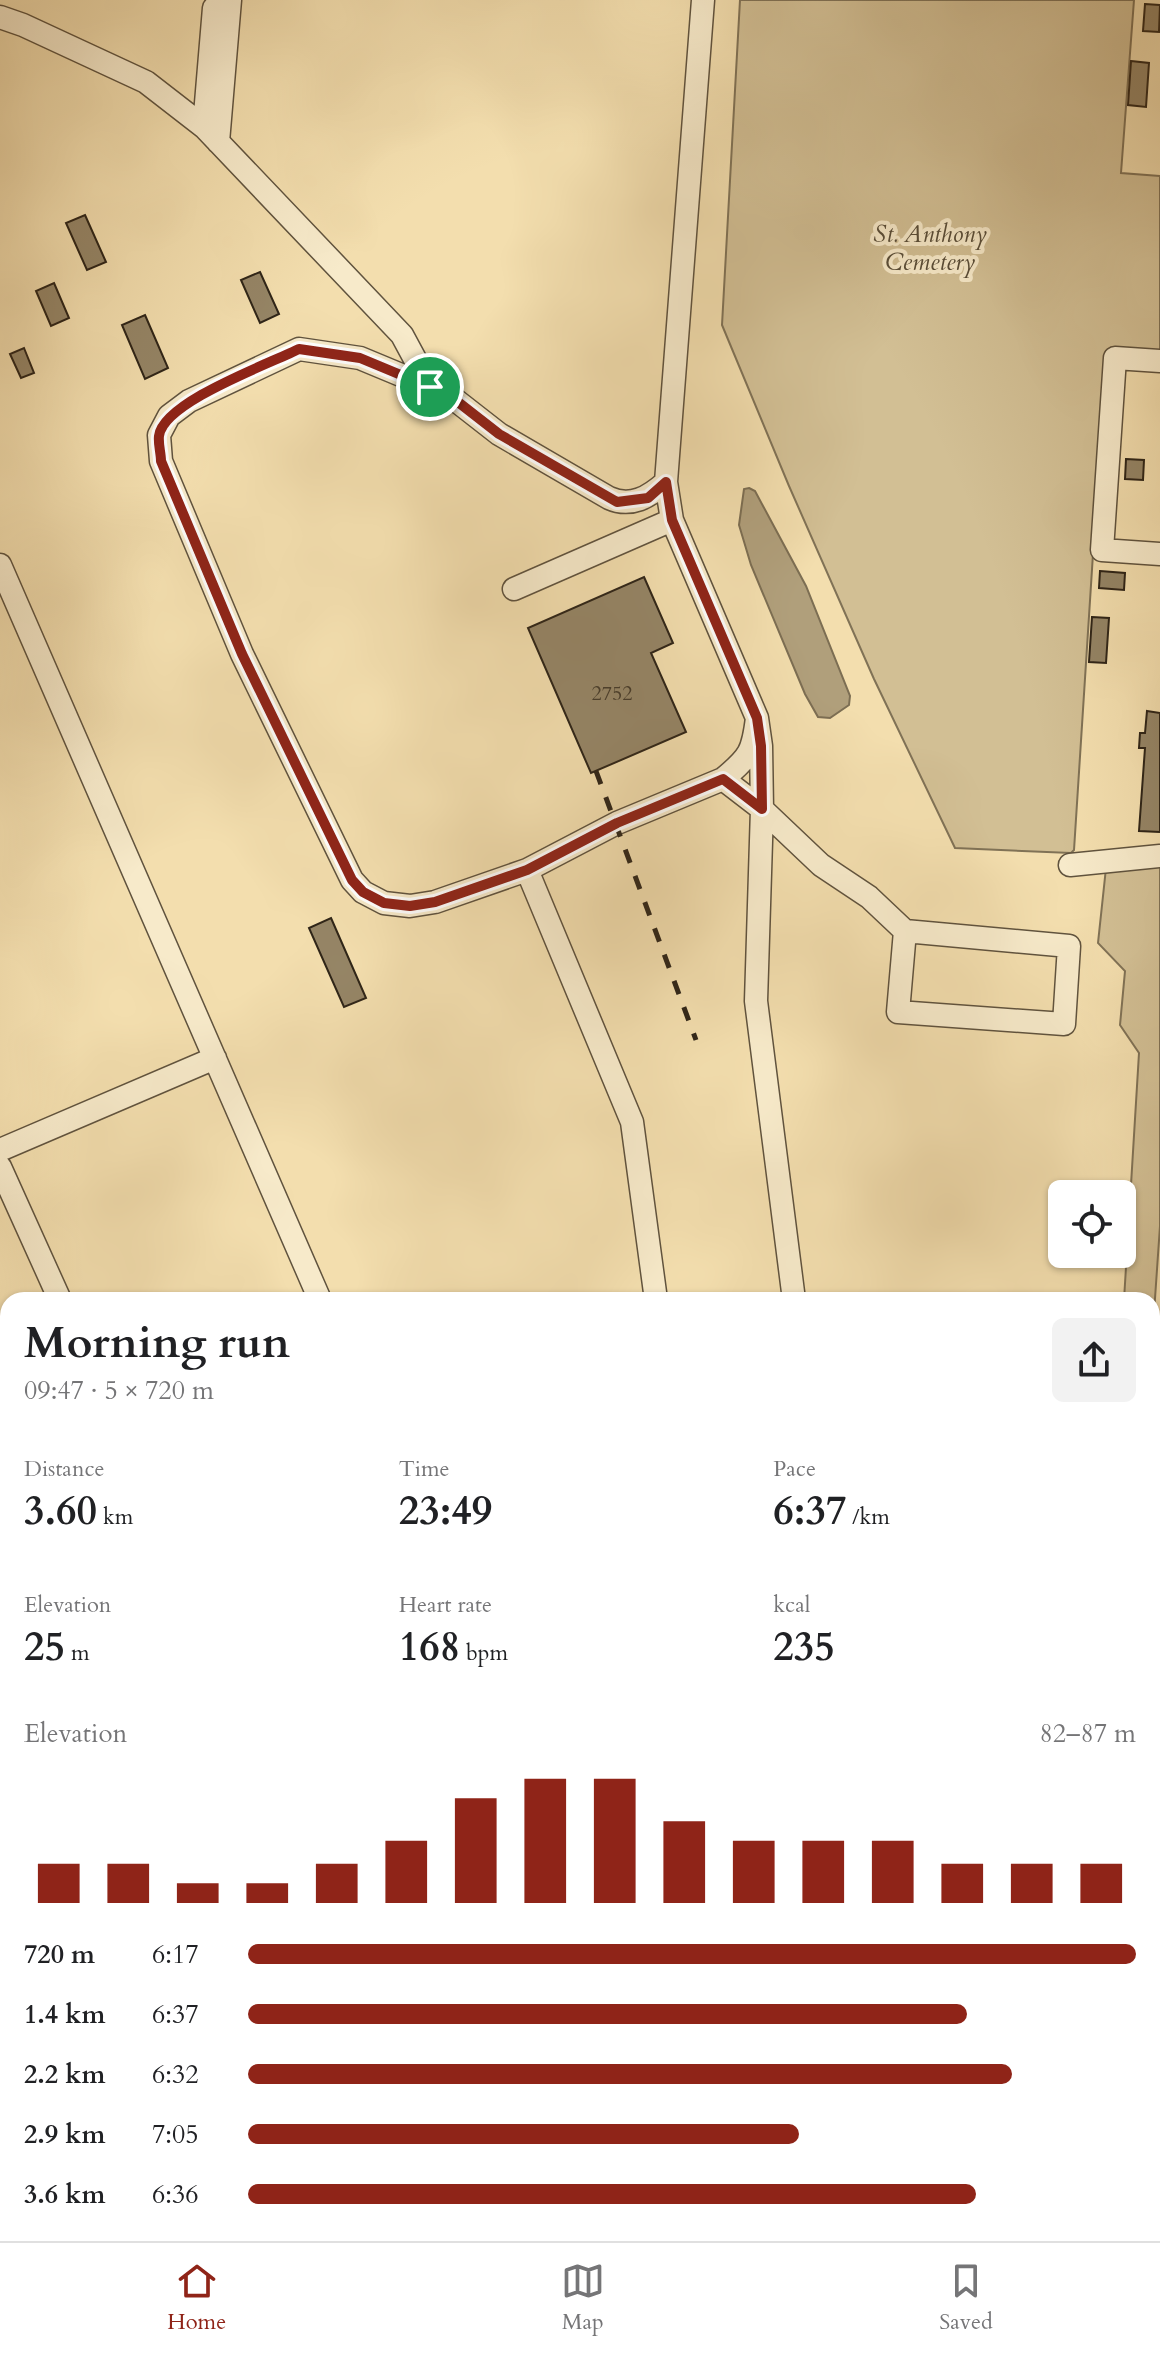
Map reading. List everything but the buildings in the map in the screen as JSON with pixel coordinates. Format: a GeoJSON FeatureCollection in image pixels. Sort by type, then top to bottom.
{"type":"FeatureCollection","features":[{"type":"Feature","properties":{"kind":"street"},"geometry":{"type":"LineString","coordinates":[[211,134],[215,0]]}},
{"type":"Feature","properties":{"kind":"street"},"geometry":{"type":"LineString","coordinates":[[211,134],[230,0]]}},
{"type":"Feature","properties":{"kind":"street"},"geometry":{"type":"LineString","coordinates":[[703,0],[666,482],[672,520],[757,718],[761,746],[762,809],[756,1001],[793,1292]]}},
{"type":"Feature","properties":{"kind":"street"},"geometry":{"type":"LineString","coordinates":[[0,17],[146,82],[211,134],[402,335],[430,387]]}},
{"type":"Feature","properties":{"kind":"street"},"geometry":{"type":"LineString","coordinates":[[666,482],[648,498],[617,502],[499,434],[449,395],[360,358],[299,349],[189,401],[169,416],[159,435],[161,461],[242,654],[352,880],[363,892],[384,903],[410,906],[435,902],[527,870],[617,823],[723,779],[742,764],[754,745],[757,718]]}},
{"type":"Feature","properties":{"kind":"street"},"geometry":{"type":"LineString","coordinates":[[1160,361],[1115,358],[1102,550],[1160,554]]}},
{"type":"Feature","properties":{"kind":"street"},"geometry":{"type":"LineString","coordinates":[[514,589],[672,520]]}},
{"type":"Feature","properties":{"kind":"street"},"geometry":{"type":"LineString","coordinates":[[0,565],[317,1292]]}},
{"type":"Feature","properties":{"kind":"street"},"geometry":{"type":"LineString","coordinates":[[723,779],[762,809],[821,865],[869,897],[905,931],[1069,946],[1064,1024],[898,1012],[905,931]]}},
{"type":"Feature","properties":{"kind":"street"},"geometry":{"type":"LineString","coordinates":[[1070,865],[1160,856]]}},
{"type":"Feature","properties":{"kind":"street"},"geometry":{"type":"LineString","coordinates":[[527,870],[632,1122],[655,1292]]}},
{"type":"Feature","properties":{"kind":"street"},"geometry":{"type":"LineString","coordinates":[[0,1150],[215,1058]]}},
{"type":"Feature","properties":{"kind":"street"},"geometry":{"type":"LineString","coordinates":[[0,1167],[56,1292]]}},
{"type":"Feature","properties":{"kind":"green space","name":"St. Anthony Cemetery"},"geometry":{"type":"Polygon","coordinates":[[[740,0],[1134,0],[1121,173],[1160,176],[1160,354],[1106,351],[1074,850],[1071,853],[955,848],[874,679],[722,325],[740,0]]]}},
{"type":"Feature","properties":{"kind":"green space"},"geometry":{"type":"Polygon","coordinates":[[[1160,864],[1160,1226],[1155,1292],[1124,1292],[1126,1268],[1136,1268],[1136,1180],[1131,1180],[1139,1053],[1120,1025],[1125,971],[1098,943],[1106,868],[1160,864]]]}},
{"type":"Feature","properties":{"kind":"shaded area"},"geometry":{"type":"Polygon","coordinates":[[[744,489],[755,491],[806,586],[850,696],[849,705],[830,718],[818,717],[805,694],[751,565],[739,525],[744,489]]]}},
{"type":"Feature","properties":{"kind":"railway"},"geometry":{"type":"LineString","coordinates":[[596,771],[696,1040]]}},
{"type":"Feature","properties":{"kind":"route"},"geometry":{"type":"LineString","coordinates":[[299,349],[360,358],[430,387],[449,395],[499,434],[617,502],[648,498],[666,482],[672,520],[757,718],[761,746],[762,809],[723,779],[617,823],[527,870],[435,902],[410,906],[384,903],[363,892],[352,880],[242,654],[161,461],[159,435],[169,416],[189,401],[299,349]]}}]}
